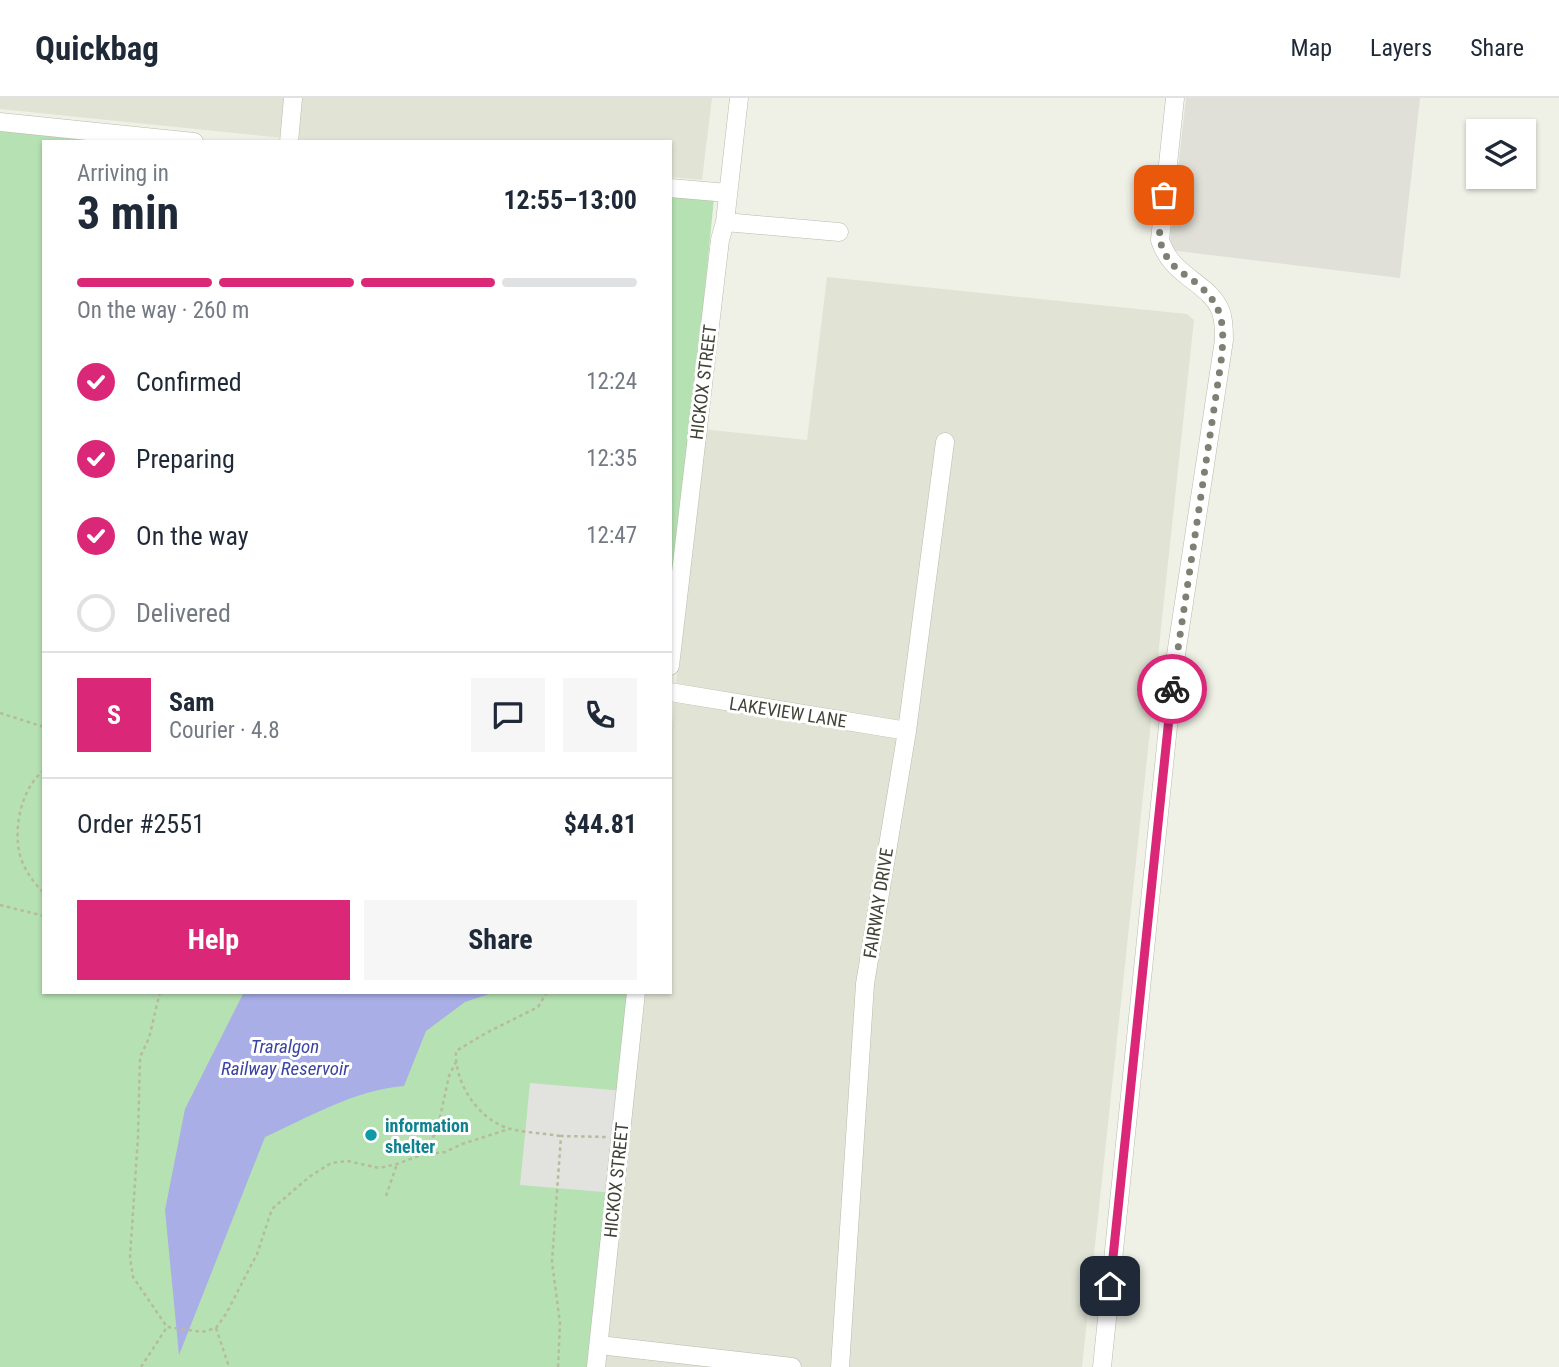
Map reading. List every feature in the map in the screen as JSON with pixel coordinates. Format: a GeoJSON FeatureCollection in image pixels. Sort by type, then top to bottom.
{"type":"FeatureCollection","features":[{"type":"Feature","properties":{"kind":"street"},"geometry":{"type":"LineString","coordinates":[[289,140],[293,98]]}},
{"type":"Feature","properties":{"kind":"street","name":"HICKOX STREET"},"geometry":{"type":"LineString","coordinates":[[672,649],[739,98]]}},
{"type":"Feature","properties":{"kind":"street"},"geometry":{"type":"LineString","coordinates":[[1102,1367],[1174,668],[1224,340],[1221,311],[1213,298],[1172,264],[1164,253],[1160,240],[1175,98]]}},
{"type":"Feature","properties":{"kind":"street"},"geometry":{"type":"LineString","coordinates":[[0,122],[175,140]]}},
{"type":"Feature","properties":{"kind":"street"},"geometry":{"type":"LineString","coordinates":[[672,188],[728,193]]}},
{"type":"Feature","properties":{"kind":"street"},"geometry":{"type":"LineString","coordinates":[[725,222],[839,232]]}},
{"type":"Feature","properties":{"kind":"street","name":"FAIRWAY DRIVE"},"geometry":{"type":"LineString","coordinates":[[840,1367],[865,984],[907,731],[945,442]]}},
{"type":"Feature","properties":{"kind":"street","name":"LAKEVIEW LANE"},"geometry":{"type":"LineString","coordinates":[[672,692],[907,731]]}},
{"type":"Feature","properties":{"kind":"street","name":"HICKOX STREET"},"geometry":{"type":"LineString","coordinates":[[596,1367],[636,994]]}},
{"type":"Feature","properties":{"kind":"street"},"geometry":{"type":"LineString","coordinates":[[599,1345],[792,1367]]}},
{"type":"Feature","properties":{"kind":"path"},"geometry":{"type":"LineString","coordinates":[[0,713],[42,726]]}},
{"type":"Feature","properties":{"kind":"path"},"geometry":{"type":"LineString","coordinates":[[42,772],[29,786],[22,802],[19,850],[25,868],[42,890]]}},
{"type":"Feature","properties":{"kind":"path"},"geometry":{"type":"LineString","coordinates":[[0,905],[42,916]]}},
{"type":"Feature","properties":{"kind":"path"},"geometry":{"type":"LineString","coordinates":[[160,994],[139,1066],[138,1137],[130,1257],[136,1283],[167,1327],[202,1332],[216,1328],[257,1254],[272,1209],[309,1177],[331,1163],[348,1161],[379,1168],[421,1155],[445,1152],[509,1129],[561,1136],[620,1138]]}},
{"type":"Feature","properties":{"kind":"path"},"geometry":{"type":"LineString","coordinates":[[509,1129],[472,1104],[456,1062],[456,1051],[538,1007],[546,994]]}},
{"type":"Feature","properties":{"kind":"path"},"geometry":{"type":"LineString","coordinates":[[421,1155],[437,1131],[456,1062]]}},
{"type":"Feature","properties":{"kind":"path"},"geometry":{"type":"LineString","coordinates":[[558,1367],[560,1324],[552,1262],[561,1136]]}},
{"type":"Feature","properties":{"kind":"path"},"geometry":{"type":"LineString","coordinates":[[386,1196],[397,1164]]}},
{"type":"Feature","properties":{"kind":"path"},"geometry":{"type":"LineString","coordinates":[[141,1367],[167,1327]]}},
{"type":"Feature","properties":{"kind":"path"},"geometry":{"type":"LineString","coordinates":[[216,1328],[229,1367]]}},
{"type":"Feature","properties":{"kind":"shaded area"},"geometry":{"type":"Polygon","coordinates":[[[0,98],[712,98],[702,180],[672,177],[672,140],[302,140],[0,109],[0,98]]]}},
{"type":"Feature","properties":{"kind":"shaded area"},"geometry":{"type":"Polygon","coordinates":[[[1186,98],[1420,98],[1400,278],[1169,250],[1186,98]]]}},
{"type":"Feature","properties":{"kind":"shaded area"},"geometry":{"type":"Polygon","coordinates":[[[827,277],[1187,314],[1194,320],[1082,1367],[605,1367],[643,994],[672,994],[672,725],[702,429],[807,440],[827,277]]]}},
{"type":"Feature","properties":{"kind":"shaded area"},"geometry":{"type":"Polygon","coordinates":[[[530,1083],[625,1091],[615,1193],[520,1185],[530,1083]]]}},
{"type":"Feature","properties":{"kind":"green space"},"geometry":{"type":"Polygon","coordinates":[[[0,125],[146,140],[42,140],[42,994],[635,994],[593,1367],[0,1367],[0,125]]]}},
{"type":"Feature","properties":{"kind":"green space"},"geometry":{"type":"Polygon","coordinates":[[[672,194],[714,198],[672,621],[672,194]]]}},
{"type":"Feature","properties":{"kind":"water","name":"Traralgon Railway Reservoir"},"geometry":{"type":"Polygon","coordinates":[[[243,994],[489,994],[465,1002],[426,1031],[404,1086],[350,1099],[265,1137],[179,1355],[165,1210],[185,1109],[243,994]]]}},
{"type":"Feature","properties":{"kind":"way so far"},"geometry":{"type":"LineString","coordinates":[[1164,195],[1160,240],[1164,253],[1178,270],[1213,298],[1221,311],[1224,325],[1221,362],[1172,689]]}},
{"type":"Feature","properties":{"kind":"place","name":"information shelter"},"geometry":{"type":"Point","coordinates":[371,1135]}},
{"type":"Feature","properties":{"kind":"route"},"geometry":{"type":"LineString","coordinates":[[1110,1286],[1172,689]]}}]}
